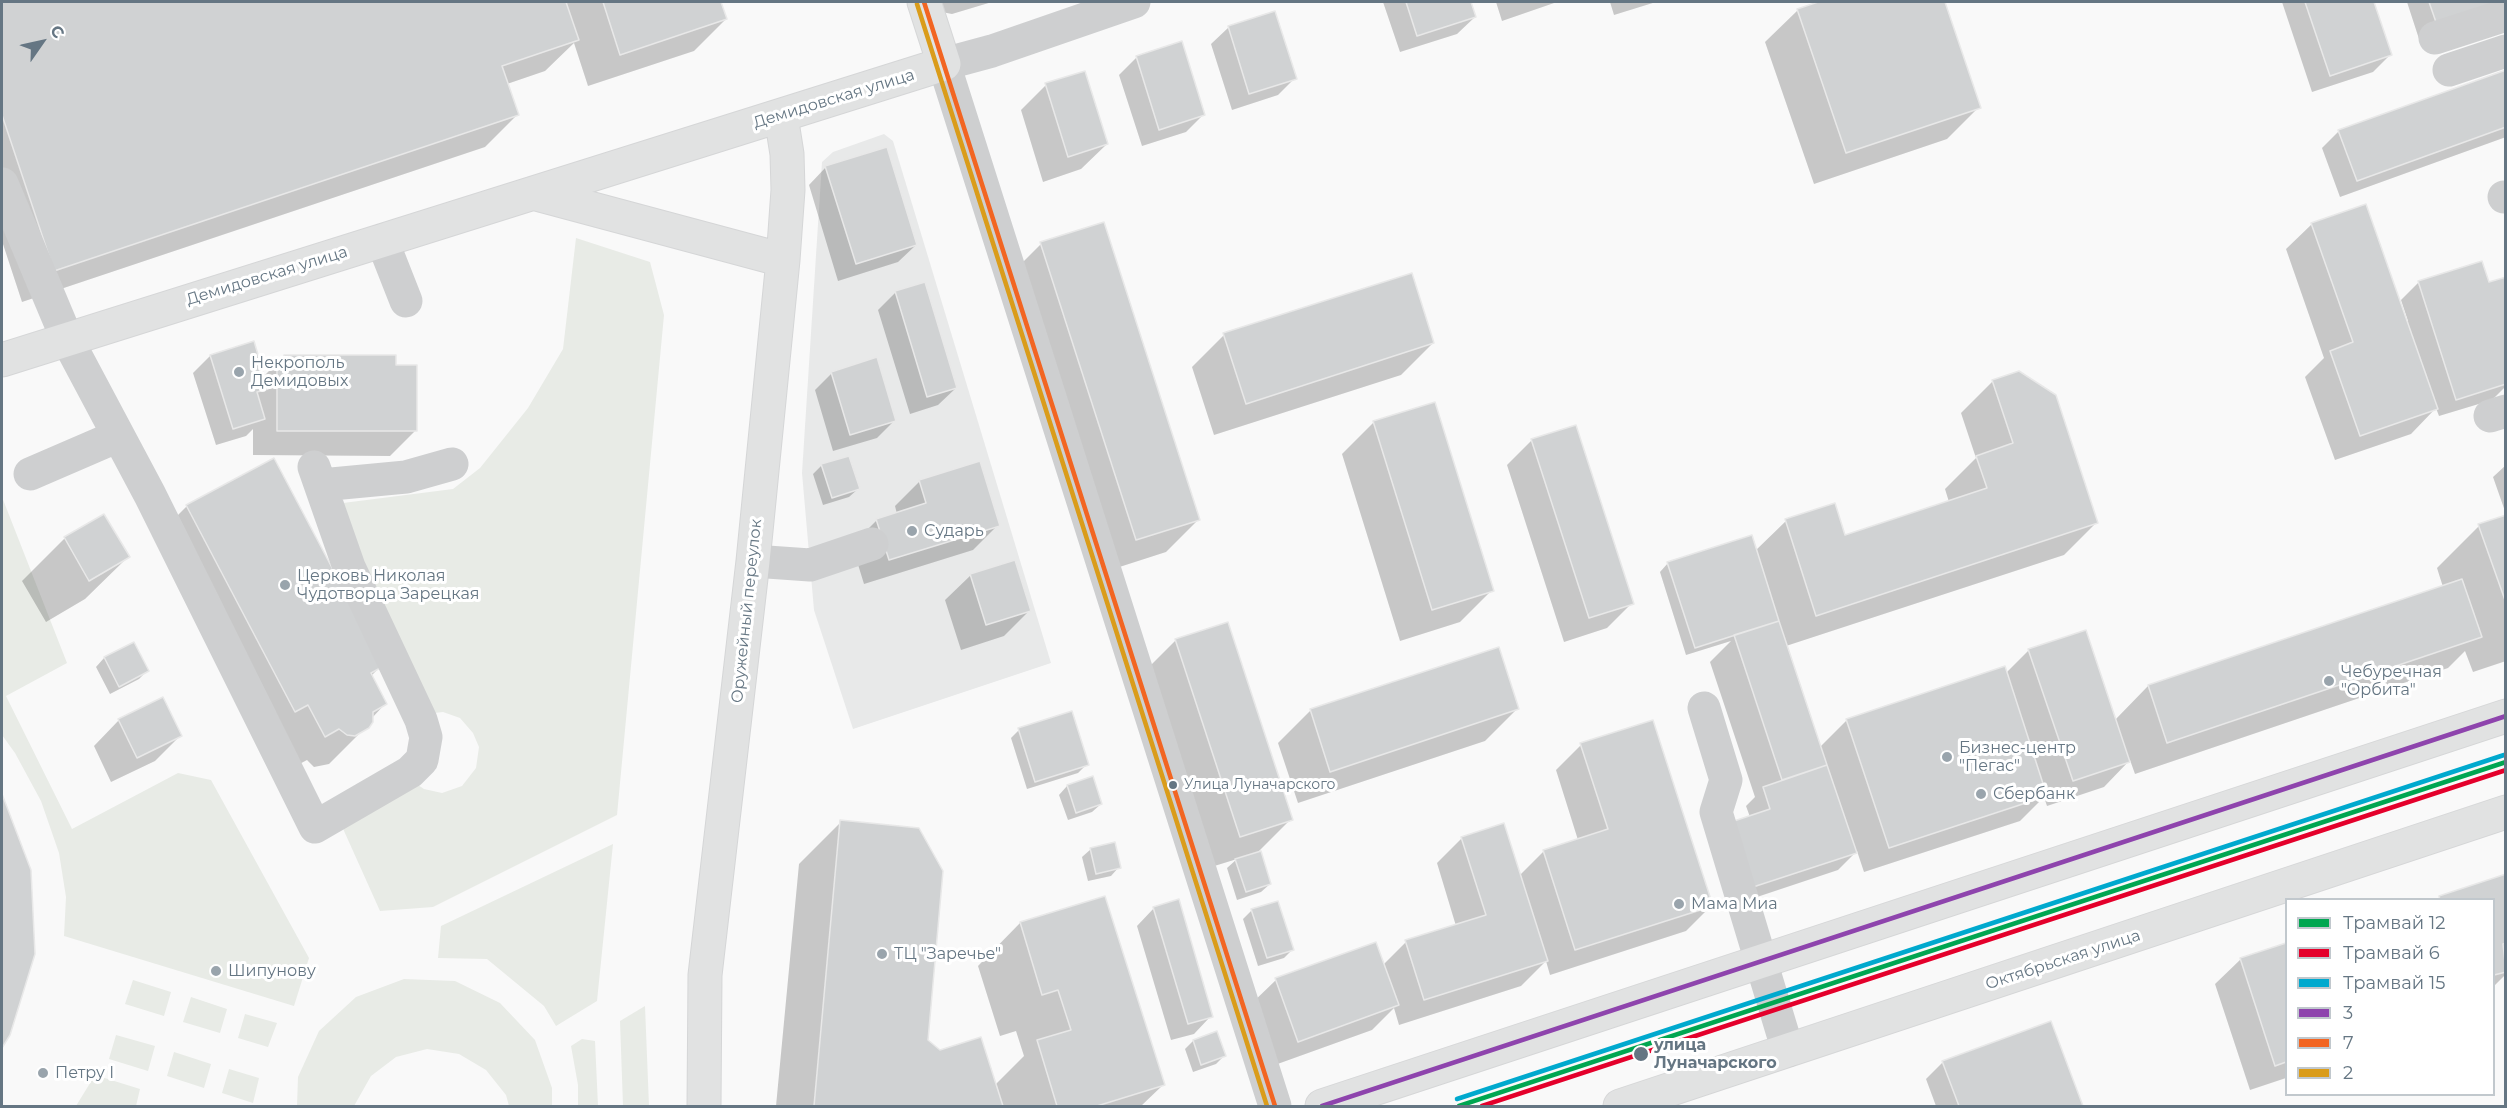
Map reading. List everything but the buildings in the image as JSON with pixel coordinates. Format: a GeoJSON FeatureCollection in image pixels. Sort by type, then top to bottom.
{"type":"FeatureCollection","features":[{"type":"Feature","properties":{"kind":"main road"},"geometry":{"type":"LineString","coordinates":[[924,2],[944,64]]}},
{"type":"Feature","properties":{"kind":"main road","name":"Демидовская улица"},"geometry":{"type":"LineString","coordinates":[[2,360],[944,64]]}},
{"type":"Feature","properties":{"kind":"main road","name":"Оружейный переулок"},"geometry":{"type":"LineString","coordinates":[[704,1107],[705,975],[753,561],[783,260],[788,190],[787,154],[781,116]]}},
{"type":"Feature","properties":{"kind":"main road"},"geometry":{"type":"LineString","coordinates":[[533,193],[783,260]]}},
{"type":"Feature","properties":{"kind":"main road"},"geometry":{"type":"LineString","coordinates":[[1322,1107],[2505,716]]}},
{"type":"Feature","properties":{"kind":"main road","name":"Октябрьская улица"},"geometry":{"type":"LineString","coordinates":[[1620,1107],[2505,812]]}},
{"type":"Feature","properties":{"kind":"street","name":"Демидовская улица"},"geometry":{"type":"LineString","coordinates":[[944,64],[1134,2]]}},
{"type":"Feature","properties":{"kind":"street"},"geometry":{"type":"LineString","coordinates":[[2435,38],[2505,15]]}},
{"type":"Feature","properties":{"kind":"street"},"geometry":{"type":"LineString","coordinates":[[2449,70],[2505,51]]}},
{"type":"Feature","properties":{"kind":"street"},"geometry":{"type":"LineString","coordinates":[[944,64],[1275,1107]]}},
{"type":"Feature","properties":{"kind":"street"},"geometry":{"type":"LineString","coordinates":[[2,184],[67,339],[315,827],[410,772],[422,760],[426,737],[421,720],[349,567],[317,476],[406,477],[452,464]]}},
{"type":"Feature","properties":{"kind":"street"},"geometry":{"type":"LineString","coordinates":[[382,240],[406,301]]}},
{"type":"Feature","properties":{"kind":"street"},"geometry":{"type":"LineString","coordinates":[[30,474],[118,436]]}},
{"type":"Feature","properties":{"kind":"street"},"geometry":{"type":"LineString","coordinates":[[753,561],[810,565],[872,544]]}},
{"type":"Feature","properties":{"kind":"street"},"geometry":{"type":"LineString","coordinates":[[1704,708],[1726,780],[1716,812],[1788,1051]]}},
{"type":"Feature","properties":{"kind":"shaded area"},"geometry":{"type":"Polygon","coordinates":[[[884,134],[893,141],[1051,663],[853,729],[814,610],[802,473],[822,162],[833,152],[884,134]]]}},
{"type":"Feature","properties":{"kind":"shaded area"},"geometry":{"type":"Polygon","coordinates":[[[576,238],[650,262],[664,315],[617,815],[433,907],[380,911],[340,822],[412,781],[424,789],[442,793],[462,786],[476,768],[479,747],[473,733],[460,718],[443,712],[426,714],[365,569],[343,503],[453,489],[480,468],[528,408],[563,349],[576,238]]]}},
{"type":"Feature","properties":{"kind":"shaded area"},"geometry":{"type":"Polygon","coordinates":[[[2,497],[67,663],[6,696],[72,829],[178,773],[211,780],[309,958],[294,1006],[64,936],[66,897],[59,853],[41,801],[15,753],[2,735],[2,497]]]}},
{"type":"Feature","properties":{"kind":"shaded area"},"geometry":{"type":"Polygon","coordinates":[[[613,844],[597,1001],[556,1026],[544,1006],[487,959],[438,958],[441,926],[613,844]]]}},
{"type":"Feature","properties":{"kind":"shaded area"},"geometry":{"type":"Polygon","coordinates":[[[404,979],[455,981],[500,1003],[535,1040],[552,1088],[552,1106],[509,1106],[506,1095],[486,1070],[459,1054],[427,1049],[396,1057],[371,1076],[354,1106],[297,1106],[298,1077],[319,1031],[356,997],[404,979]]]}},
{"type":"Feature","properties":{"kind":"shaded area"},"geometry":{"type":"Polygon","coordinates":[[[133,980],[171,992],[164,1016],[125,1004],[133,980]]]}},
{"type":"Feature","properties":{"kind":"shaded area"},"geometry":{"type":"Polygon","coordinates":[[[191,997],[227,1009],[220,1033],[183,1022],[191,997]]]}},
{"type":"Feature","properties":{"kind":"shaded area"},"geometry":{"type":"Polygon","coordinates":[[[645,1006],[649,1106],[623,1106],[620,1021],[645,1006]]]}},
{"type":"Feature","properties":{"kind":"shaded area"},"geometry":{"type":"Polygon","coordinates":[[[245,1014],[277,1023],[268,1047],[238,1038],[245,1014]]]}},
{"type":"Feature","properties":{"kind":"shaded area"},"geometry":{"type":"Polygon","coordinates":[[[116,1035],[155,1046],[148,1071],[109,1059],[116,1035]]]}},
{"type":"Feature","properties":{"kind":"shaded area"},"geometry":{"type":"Polygon","coordinates":[[[582,1039],[595,1041],[598,1106],[578,1106],[578,1085],[571,1046],[582,1039]]]}},
{"type":"Feature","properties":{"kind":"shaded area"},"geometry":{"type":"Polygon","coordinates":[[[174,1052],[211,1064],[204,1088],[167,1076],[174,1052]]]}},
{"type":"Feature","properties":{"kind":"shaded area"},"geometry":{"type":"Polygon","coordinates":[[[229,1069],[259,1078],[253,1103],[222,1093],[229,1069]]]}},
{"type":"Feature","properties":{"kind":"shaded area"},"geometry":{"type":"Polygon","coordinates":[[[95,1075],[140,1089],[136,1106],[76,1106],[95,1075]]]}},
{"type":"Feature","properties":{"kind":"tram line","name":"15"},"geometry":{"type":"LineString","coordinates":[[1457,1099],[2504,755]]}},
{"type":"Feature","properties":{"kind":"tram line","name":"12"},"geometry":{"type":"LineString","coordinates":[[1459,1106],[2506,762]]}},
{"type":"Feature","properties":{"kind":"tram line","name":"6"},"geometry":{"type":"LineString","coordinates":[[1482,1106],[2506,770]]}},
{"type":"Feature","properties":{"kind":"transit line","name":"7"},"geometry":{"type":"LineString","coordinates":[[924,2],[1275,1106]]}},
{"type":"Feature","properties":{"kind":"transit line","name":"2"},"geometry":{"type":"LineString","coordinates":[[917,4],[1267,1106]]}},
{"type":"Feature","properties":{"kind":"transit line","name":"3"},"geometry":{"type":"LineString","coordinates":[[1322,1106],[2506,716]]}},
{"type":"Feature","properties":{"kind":"place","name":"Некрополь Демидовых"},"geometry":{"type":"Point","coordinates":[239,372]}},
{"type":"Feature","properties":{"kind":"place","name":"Сударь"},"geometry":{"type":"Point","coordinates":[912,531]}},
{"type":"Feature","properties":{"kind":"place","name":"Церковь Николая Чудотворца Зарецкая"},"geometry":{"type":"Point","coordinates":[285,585]}},
{"type":"Feature","properties":{"kind":"place","name":"Чебуречная \"Орбита\""},"geometry":{"type":"Point","coordinates":[2329,681]}},
{"type":"Feature","properties":{"kind":"place","name":"Бизнес-центр \"Пегас\""},"geometry":{"type":"Point","coordinates":[1947,757]}},
{"type":"Feature","properties":{"kind":"place","name":"Улица Луначарского"},"geometry":{"type":"Point","coordinates":[1173,785]}},
{"type":"Feature","properties":{"kind":"place","name":"Сбербанк"},"geometry":{"type":"Point","coordinates":[1981,794]}},
{"type":"Feature","properties":{"kind":"place","name":"Мама Миа"},"geometry":{"type":"Point","coordinates":[1679,904]}},
{"type":"Feature","properties":{"kind":"place","name":"ТЦ \"Заречье\""},"geometry":{"type":"Point","coordinates":[882,954]}},
{"type":"Feature","properties":{"kind":"place","name":"Шипунову"},"geometry":{"type":"Point","coordinates":[216,971]}},
{"type":"Feature","properties":{"kind":"place","name":"улица Луначарского"},"geometry":{"type":"Point","coordinates":[1641,1054]}},
{"type":"Feature","properties":{"kind":"place","name":"Петру I"},"geometry":{"type":"Point","coordinates":[43,1073]}}]}
